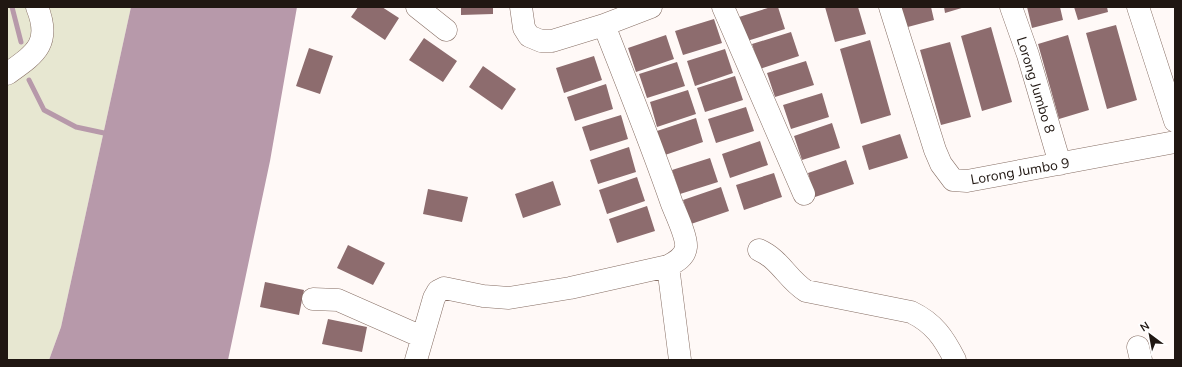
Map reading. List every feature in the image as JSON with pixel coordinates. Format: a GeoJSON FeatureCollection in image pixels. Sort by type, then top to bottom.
{"type":"FeatureCollection","features":[{"type":"Feature","properties":{"kind":"street"},"geometry":{"type":"LineString","coordinates":[[7,74],[32,57],[43,40],[41,17],[37,7]]}},
{"type":"Feature","properties":{"kind":"street"},"geometry":{"type":"LineString","coordinates":[[417,7],[446,30]]}},
{"type":"Feature","properties":{"kind":"street"},"geometry":{"type":"LineString","coordinates":[[520,7],[524,28],[529,36],[540,40],[552,41],[604,25],[642,8]]}},
{"type":"Feature","properties":{"kind":"street"},"geometry":{"type":"LineString","coordinates":[[723,7],[804,194]]}},
{"type":"Feature","properties":{"kind":"street","name":"Lorong Jumbo 9"},"geometry":{"type":"LineString","coordinates":[[890,7],[935,150],[941,164],[953,180],[967,181],[1175,142]]}},
{"type":"Feature","properties":{"kind":"street","name":"Lorong Jumbo 8"},"geometry":{"type":"LineString","coordinates":[[1011,7],[1028,55],[1060,164]]}},
{"type":"Feature","properties":{"kind":"street"},"geometry":{"type":"LineString","coordinates":[[1138,7],[1175,121]]}},
{"type":"Feature","properties":{"kind":"street"},"geometry":{"type":"LineString","coordinates":[[416,360],[434,298],[438,291],[444,288],[484,296],[509,298],[570,288],[668,266],[677,262],[682,256],[686,246],[684,239],[655,155],[604,25]]}},
{"type":"Feature","properties":{"kind":"street"},"geometry":{"type":"LineString","coordinates":[[759,250],[771,255],[798,286],[806,291],[911,312],[921,317],[941,334],[955,360]]}},
{"type":"Feature","properties":{"kind":"street"},"geometry":{"type":"LineString","coordinates":[[668,266],[680,360]]}},
{"type":"Feature","properties":{"kind":"street"},"geometry":{"type":"LineString","coordinates":[[313,299],[338,300],[422,337]]}},
{"type":"Feature","properties":{"kind":"green space"},"geometry":{"type":"Polygon","coordinates":[[[7,7],[131,7],[61,327],[49,360],[7,360],[7,7]]]}},
{"type":"Feature","properties":{"kind":"shaded area"},"geometry":{"type":"Polygon","coordinates":[[[131,7],[297,7],[270,161],[228,360],[49,360],[61,327],[131,7]]]}},
{"type":"Feature","properties":{"kind":"building"},"geometry":{"type":"Polygon","coordinates":[[[358,7],[382,7],[399,18],[385,40],[351,17],[358,7]]]}},
{"type":"Feature","properties":{"kind":"building"},"geometry":{"type":"Polygon","coordinates":[[[461,7],[493,7],[493,14],[461,15],[461,7]]]}},
{"type":"Feature","properties":{"kind":"building"},"geometry":{"type":"Polygon","coordinates":[[[771,7],[778,7],[785,29],[747,41],[739,17],[771,7]]]}},
{"type":"Feature","properties":{"kind":"building"},"geometry":{"type":"Polygon","coordinates":[[[825,7],[858,7],[866,34],[835,42],[825,7]]]}},
{"type":"Feature","properties":{"kind":"building"},"geometry":{"type":"Polygon","coordinates":[[[898,7],[931,7],[934,20],[904,28],[898,7]]]}},
{"type":"Feature","properties":{"kind":"building"},"geometry":{"type":"Polygon","coordinates":[[[944,7],[965,7],[945,13],[944,7]]]}},
{"type":"Feature","properties":{"kind":"building"},"geometry":{"type":"Polygon","coordinates":[[[1027,7],[1060,7],[1063,20],[1032,28],[1027,7]]]}},
{"type":"Feature","properties":{"kind":"building"},"geometry":{"type":"Polygon","coordinates":[[[1074,7],[1107,7],[1108,12],[1078,20],[1074,7]]]}},
{"type":"Feature","properties":{"kind":"building"},"geometry":{"type":"Polygon","coordinates":[[[714,19],[722,43],[683,55],[675,31],[714,19]]]}},
{"type":"Feature","properties":{"kind":"building"},"geometry":{"type":"Polygon","coordinates":[[[1116,25],[1137,100],[1107,109],[1086,33],[1116,25]]]}},
{"type":"Feature","properties":{"kind":"building"},"geometry":{"type":"Polygon","coordinates":[[[991,27],[1012,102],[982,111],[961,36],[991,27]]]}},
{"type":"Feature","properties":{"kind":"building"},"geometry":{"type":"Polygon","coordinates":[[[791,32],[799,56],[760,69],[752,44],[791,32]]]}},
{"type":"Feature","properties":{"kind":"building"},"geometry":{"type":"Polygon","coordinates":[[[666,35],[674,59],[636,72],[628,48],[666,35]]]}},
{"type":"Feature","properties":{"kind":"building"},"geometry":{"type":"Polygon","coordinates":[[[1068,35],[1089,110],[1059,119],[1038,44],[1068,35]]]}},
{"type":"Feature","properties":{"kind":"building"},"geometry":{"type":"Polygon","coordinates":[[[424,38],[457,61],[443,82],[409,60],[424,38]]]}},
{"type":"Feature","properties":{"kind":"building"},"geometry":{"type":"Polygon","coordinates":[[[870,40],[891,115],[861,124],[840,49],[870,40]]]}},
{"type":"Feature","properties":{"kind":"building"},"geometry":{"type":"Polygon","coordinates":[[[950,42],[971,117],[941,125],[920,50],[950,42]]]}},
{"type":"Feature","properties":{"kind":"building"},"geometry":{"type":"Polygon","coordinates":[[[309,48],[333,56],[320,94],[296,86],[309,48]]]}},
{"type":"Feature","properties":{"kind":"building"},"geometry":{"type":"Polygon","coordinates":[[[725,49],[733,73],[695,86],[687,61],[725,49]]]}},
{"type":"Feature","properties":{"kind":"building"},"geometry":{"type":"Polygon","coordinates":[[[594,56],[602,80],[564,93],[556,68],[594,56]]]}},
{"type":"Feature","properties":{"kind":"building"},"geometry":{"type":"Polygon","coordinates":[[[806,61],[814,85],[775,97],[767,73],[806,61]]]}},
{"type":"Feature","properties":{"kind":"building"},"geometry":{"type":"Polygon","coordinates":[[[677,62],[685,86],[647,98],[639,74],[677,62]]]}},
{"type":"Feature","properties":{"kind":"building"},"geometry":{"type":"Polygon","coordinates":[[[483,66],[516,89],[502,110],[469,87],[483,66]]]}},
{"type":"Feature","properties":{"kind":"building"},"geometry":{"type":"Polygon","coordinates":[[[735,76],[743,100],[705,112],[697,88],[735,76]]]}},
{"type":"Feature","properties":{"kind":"building"},"geometry":{"type":"Polygon","coordinates":[[[606,84],[613,109],[575,121],[567,97],[606,84]]]}},
{"type":"Feature","properties":{"kind":"building"},"geometry":{"type":"Polygon","coordinates":[[[688,90],[696,114],[657,127],[650,102],[688,90]]]}},
{"type":"Feature","properties":{"kind":"building"},"geometry":{"type":"Polygon","coordinates":[[[822,93],[829,117],[791,129],[783,105],[822,93]]]}},
{"type":"Feature","properties":{"kind":"building"},"geometry":{"type":"Polygon","coordinates":[[[746,107],[754,131],[716,143],[708,119],[746,107]]]}},
{"type":"Feature","properties":{"kind":"building"},"geometry":{"type":"Polygon","coordinates":[[[621,115],[628,139],[590,151],[582,127],[621,115]]]}},
{"type":"Feature","properties":{"kind":"building"},"geometry":{"type":"Polygon","coordinates":[[[696,118],[703,142],[665,155],[657,131],[696,118]]]}},
{"type":"Feature","properties":{"kind":"building"},"geometry":{"type":"Polygon","coordinates":[[[832,123],[840,148],[802,160],[794,136],[832,123]]]}},
{"type":"Feature","properties":{"kind":"building"},"geometry":{"type":"Polygon","coordinates":[[[900,134],[908,158],[869,170],[862,146],[900,134]]]}},
{"type":"Feature","properties":{"kind":"building"},"geometry":{"type":"Polygon","coordinates":[[[760,141],[768,165],[730,178],[722,154],[760,141]]]}},
{"type":"Feature","properties":{"kind":"building"},"geometry":{"type":"Polygon","coordinates":[[[629,147],[636,172],[598,184],[590,160],[629,147]]]}},
{"type":"Feature","properties":{"kind":"building"},"geometry":{"type":"Polygon","coordinates":[[[710,158],[718,182],[680,194],[672,170],[710,158]]]}},
{"type":"Feature","properties":{"kind":"building"},"geometry":{"type":"Polygon","coordinates":[[[846,160],[854,184],[815,197],[808,173],[846,160]]]}},
{"type":"Feature","properties":{"kind":"building"},"geometry":{"type":"Polygon","coordinates":[[[774,173],[782,197],[744,210],[736,185],[774,173]]]}},
{"type":"Feature","properties":{"kind":"building"},"geometry":{"type":"Polygon","coordinates":[[[637,177],[645,201],[607,214],[599,190],[637,177]]]}},
{"type":"Feature","properties":{"kind":"building"},"geometry":{"type":"Polygon","coordinates":[[[553,181],[561,205],[523,218],[515,194],[553,181]]]}},
{"type":"Feature","properties":{"kind":"building"},"geometry":{"type":"Polygon","coordinates":[[[721,187],[729,211],[691,224],[683,200],[721,187]]]}},
{"type":"Feature","properties":{"kind":"building"},"geometry":{"type":"Polygon","coordinates":[[[428,189],[468,197],[462,222],[423,214],[428,189]]]}},
{"type":"Feature","properties":{"kind":"building"},"geometry":{"type":"Polygon","coordinates":[[[647,206],[655,231],[617,243],[609,219],[647,206]]]}},
{"type":"Feature","properties":{"kind":"building"},"geometry":{"type":"Polygon","coordinates":[[[348,245],[385,263],[373,285],[337,268],[348,245]]]}},
{"type":"Feature","properties":{"kind":"building"},"geometry":{"type":"Polygon","coordinates":[[[265,282],[304,290],[299,315],[260,307],[265,282]]]}},
{"type":"Feature","properties":{"kind":"building"},"geometry":{"type":"Polygon","coordinates":[[[328,319],[367,327],[362,352],[322,344],[328,319]]]}},
{"type":"Feature","properties":{"kind":"waterway"},"geometry":{"type":"LineString","coordinates":[[12,7],[21,42]]}},
{"type":"Feature","properties":{"kind":"waterway"},"geometry":{"type":"LineString","coordinates":[[29,80],[44,110],[76,127],[104,133]]}}]}
